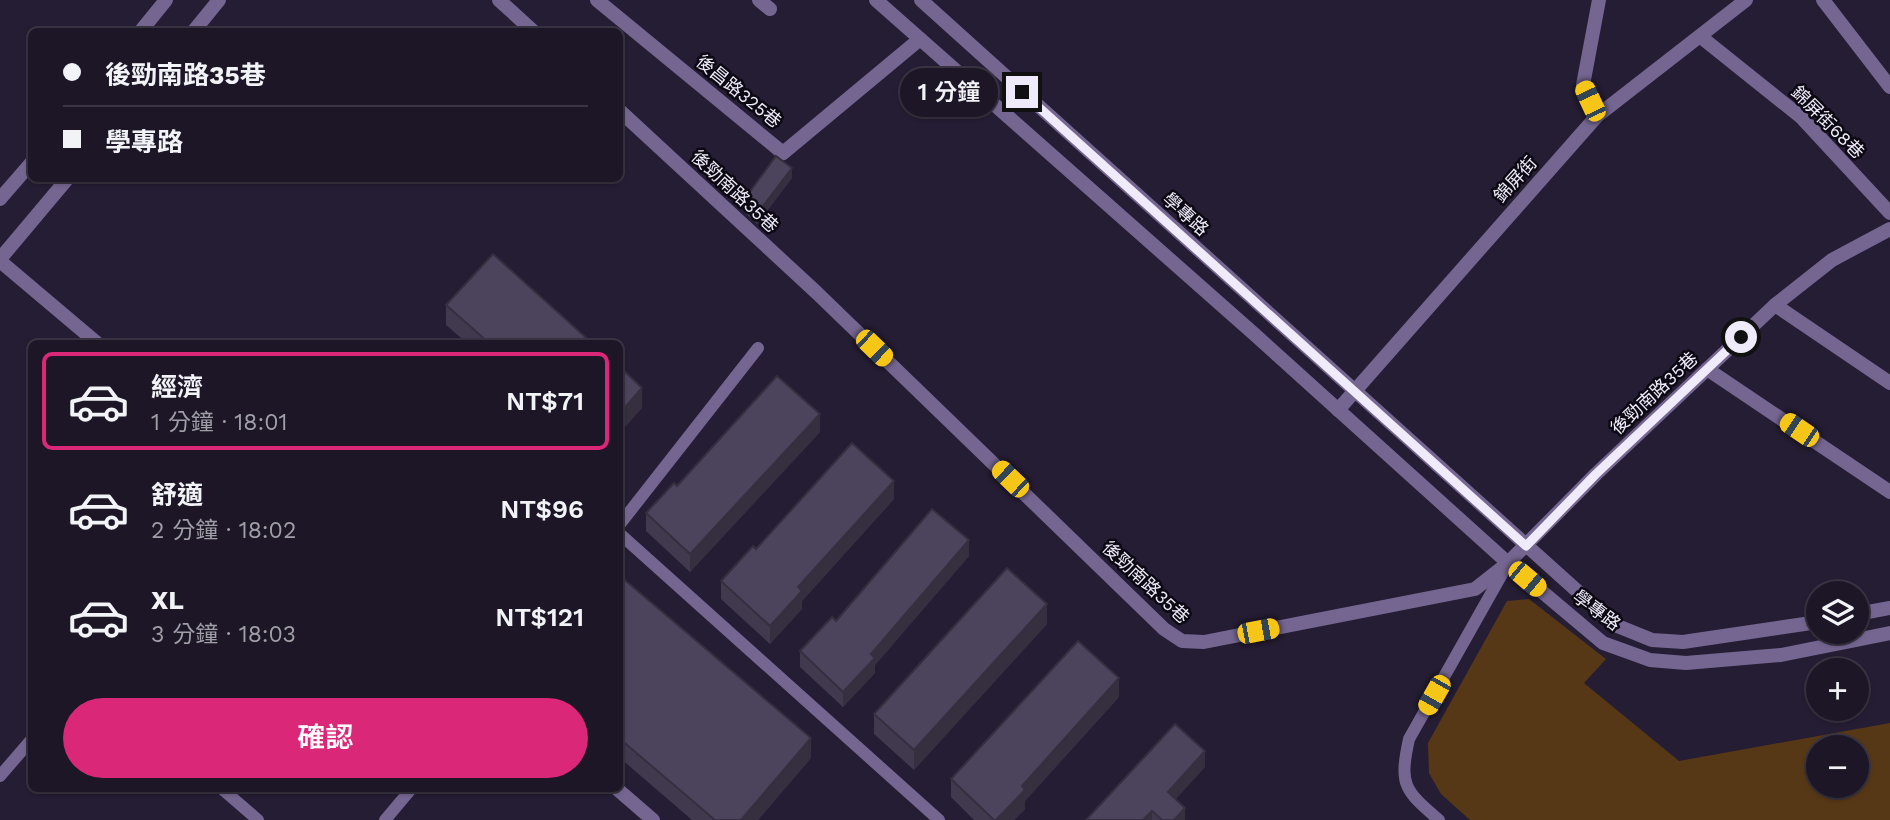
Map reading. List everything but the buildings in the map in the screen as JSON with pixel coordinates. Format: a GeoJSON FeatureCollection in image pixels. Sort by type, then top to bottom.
{"type":"FeatureCollection","features":[{"type":"Feature","properties":{"kind":"street"},"geometry":{"type":"LineString","coordinates":[[143,28],[166,0]]}},
{"type":"Feature","properties":{"kind":"street"},"geometry":{"type":"LineString","coordinates":[[195,28],[219,0]]}},
{"type":"Feature","properties":{"kind":"street"},"geometry":{"type":"LineString","coordinates":[[499,0],[530,28]]}},
{"type":"Feature","properties":{"kind":"street","name":"後昌路325巷"},"geometry":{"type":"LineString","coordinates":[[597,0],[783,152],[920,39]]}},
{"type":"Feature","properties":{"kind":"street","name":"學專路"},"geometry":{"type":"LineString","coordinates":[[876,0],[1508,563],[1603,643],[1650,660],[1686,663],[1781,655],[1890,634]]}},
{"type":"Feature","properties":{"kind":"street","name":"學專路"},"geometry":{"type":"LineString","coordinates":[[920,0],[1615,625],[1653,640],[1683,642],[1806,624]]}},
{"type":"Feature","properties":{"kind":"street"},"geometry":{"type":"LineString","coordinates":[[1597,116],[1583,85],[1599,0]]}},
{"type":"Feature","properties":{"kind":"street","name":"錦屏街"},"geometry":{"type":"LineString","coordinates":[[1338,410],[1352,390],[1597,116],[1746,0]]}},
{"type":"Feature","properties":{"kind":"street"},"geometry":{"type":"LineString","coordinates":[[1823,0],[1890,87]]}},
{"type":"Feature","properties":{"kind":"street","name":"錦屏街68巷"},"geometry":{"type":"LineString","coordinates":[[1701,37],[1801,117],[1890,213]]}},
{"type":"Feature","properties":{"kind":"street","name":"後勁南路35巷"},"geometry":{"type":"LineString","coordinates":[[623,114],[816,292],[1164,629],[1182,641],[1204,642],[1475,589],[1526,546],[1596,474],[1775,305],[1832,260],[1890,229]]}},
{"type":"Feature","properties":{"kind":"street"},"geometry":{"type":"LineString","coordinates":[[0,199],[28,167]]}},
{"type":"Feature","properties":{"kind":"street"},"geometry":{"type":"LineString","coordinates":[[65,182],[0,260],[93,340]]}},
{"type":"Feature","properties":{"kind":"street"},"geometry":{"type":"LineString","coordinates":[[1775,305],[1890,383]]}},
{"type":"Feature","properties":{"kind":"street"},"geometry":{"type":"LineString","coordinates":[[1707,369],[1890,492]]}},
{"type":"Feature","properties":{"kind":"street"},"geometry":{"type":"LineString","coordinates":[[1869,612],[1890,608]]}},
{"type":"Feature","properties":{"kind":"street"},"geometry":{"type":"LineString","coordinates":[[620,792],[653,820]]}},
{"type":"Feature","properties":{"kind":"lane"},"geometry":{"type":"LineString","coordinates":[[623,520],[758,348]]}},
{"type":"Feature","properties":{"kind":"lane"},"geometry":{"type":"LineString","coordinates":[[623,537],[939,820]]}},
{"type":"Feature","properties":{"kind":"lane"},"geometry":{"type":"LineString","coordinates":[[1439,820],[1418,802],[1405,783],[1404,760],[1409,739],[1508,563]]}},
{"type":"Feature","properties":{"kind":"lane"},"geometry":{"type":"LineString","coordinates":[[0,776],[28,744]]}},
{"type":"Feature","properties":{"kind":"lane"},"geometry":{"type":"LineString","coordinates":[[226,792],[258,820]]}},
{"type":"Feature","properties":{"kind":"lane"},"geometry":{"type":"LineString","coordinates":[[385,820],[409,792]]}},
{"type":"Feature","properties":{"kind":"shaded area"},"geometry":{"type":"Polygon","coordinates":[[[1529,599],[1606,659],[1584,683],[1679,761],[1806,738],[1806,798],[1869,798],[1869,735],[1823,735],[1890,723],[1890,820],[1470,820],[1441,794],[1429,773],[1428,743],[1507,601],[1529,599]]]}},
{"type":"Feature","properties":{"kind":"route"},"geometry":{"type":"LineString","coordinates":[[1022,92],[1526,546],[1596,474],[1741,337]]}}]}
